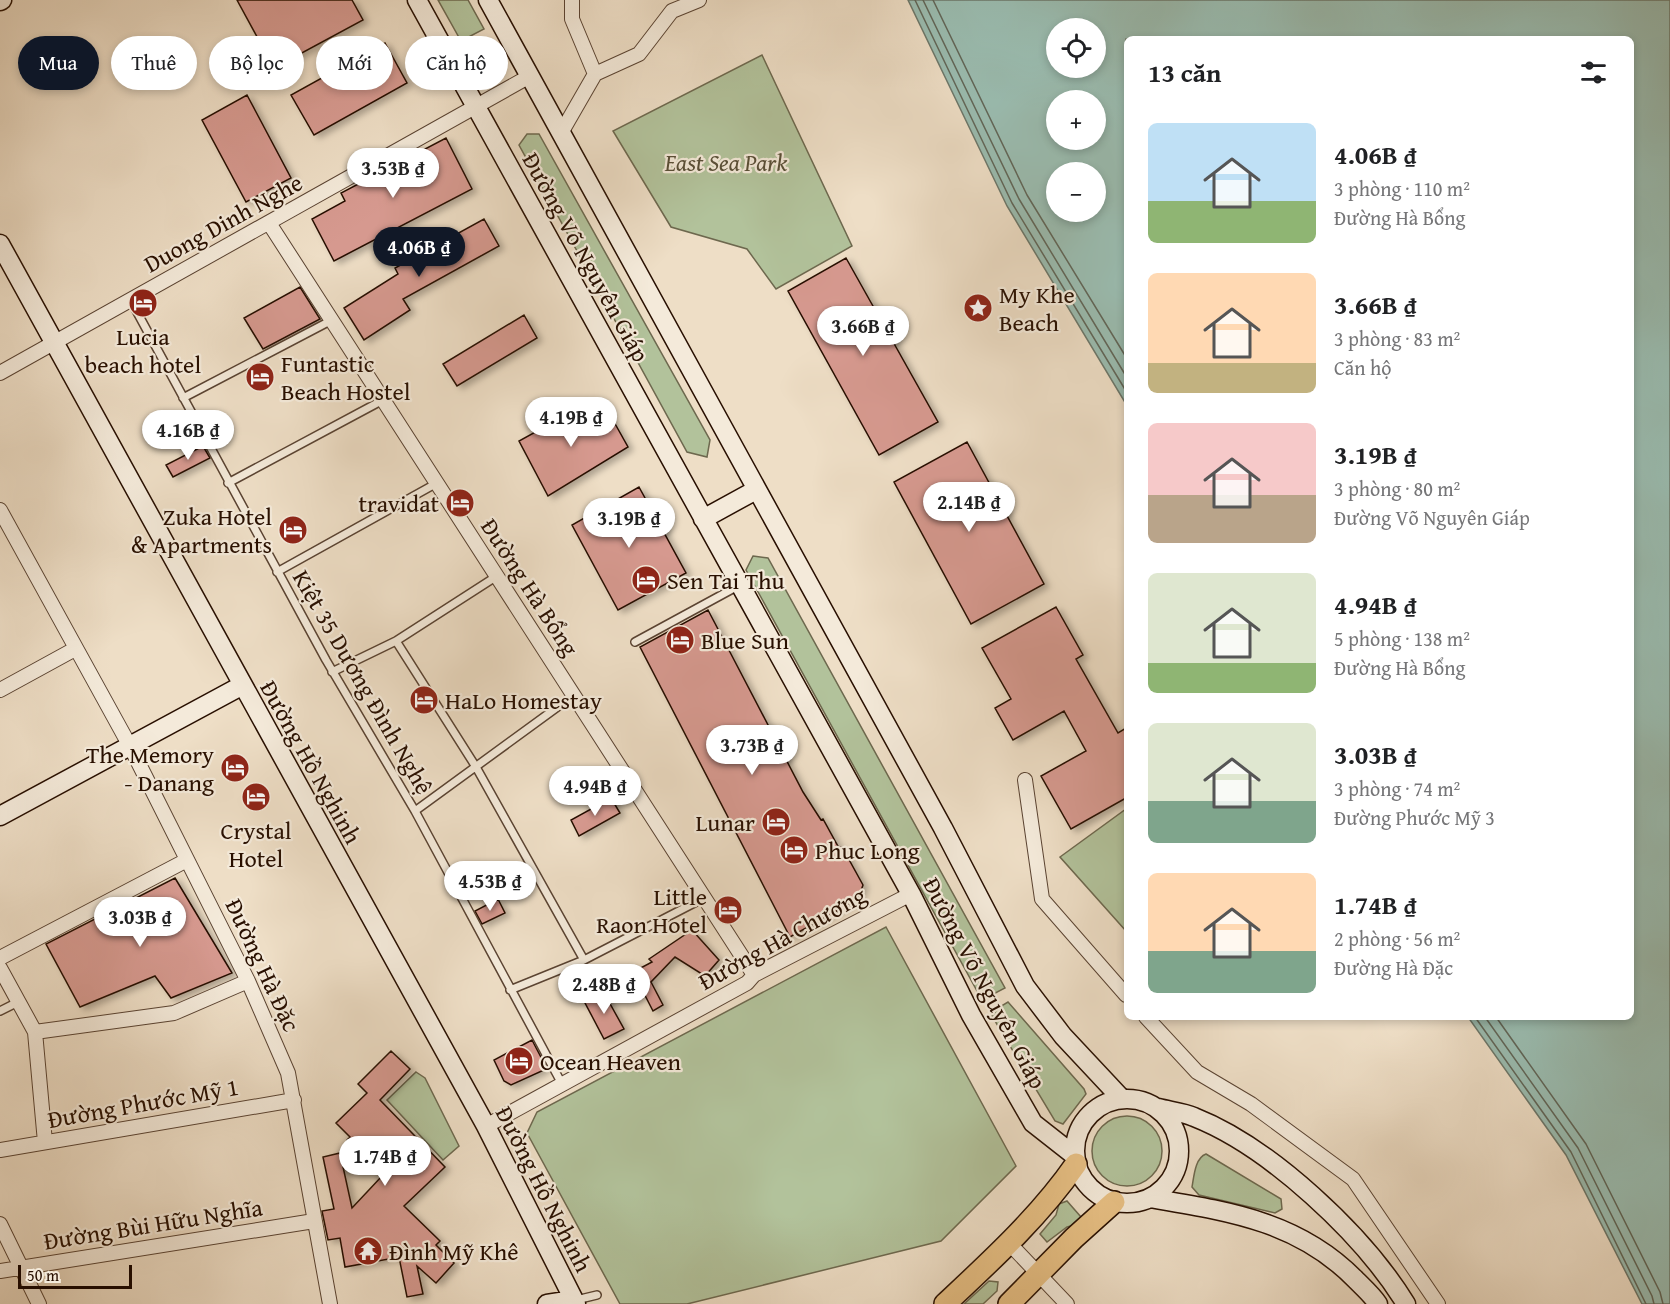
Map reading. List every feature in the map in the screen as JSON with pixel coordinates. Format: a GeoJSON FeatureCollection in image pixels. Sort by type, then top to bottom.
{"type":"FeatureCollection","features":[{"type":"Feature","properties":{"kind":"main road","name":"Đường Võ Nguyên Giáp"},"geometry":{"type":"LineString","coordinates":[[417,0],[911,894],[972,1015],[1033,1123],[1076,1160]]}},
{"type":"Feature","properties":{"kind":"main road","name":"Đường Võ Nguyên Giáp"},"geometry":{"type":"LineString","coordinates":[[488,0],[943,828],[1025,986],[1063,1036],[1122,1099]]}},
{"type":"Feature","properties":{"kind":"main road","name":"Đường Hồ Nghinh"},"geometry":{"type":"LineString","coordinates":[[0,244],[241,686],[486,1126],[574,1302]]}},
{"type":"Feature","properties":{"kind":"main road"},"geometry":{"type":"LineString","coordinates":[[703,519],[756,490]]}},
{"type":"Feature","properties":{"kind":"main road"},"geometry":{"type":"LineString","coordinates":[[0,816],[131,748],[241,686]]}},
{"type":"Feature","properties":{"kind":"main road"},"geometry":{"type":"LineString","coordinates":[[1158,1108],[1173,1126],[1180,1147],[1172,1179],[1165,1188],[1150,1198],[1129,1204],[1114,1202],[1090,1188],[1076,1160],[1076,1140],[1082,1125],[1092,1112],[1106,1103],[1135,1099],[1158,1108],[1193,1116],[1246,1144],[1300,1185],[1353,1237],[1396,1288],[1406,1304]]}},
{"type":"Feature","properties":{"kind":"main road"},"geometry":{"type":"LineString","coordinates":[[945,1304],[1059,1189],[1076,1160]]}},
{"type":"Feature","properties":{"kind":"main road"},"geometry":{"type":"LineString","coordinates":[[1150,1198],[1262,1221],[1299,1235],[1336,1259],[1378,1304]]}},
{"type":"Feature","properties":{"kind":"main road"},"geometry":{"type":"LineString","coordinates":[[1009,1304],[1038,1273],[1114,1202]]}},
{"type":"Feature","properties":{"kind":"main road"},"geometry":{"type":"LineString","coordinates":[[547,1304],[574,1302]]}},
{"type":"Feature","properties":{"kind":"street"},"geometry":{"type":"LineString","coordinates":[[572,0],[572,19],[595,74]]}},
{"type":"Feature","properties":{"kind":"street"},"geometry":{"type":"LineString","coordinates":[[561,133],[595,74],[639,54],[672,11],[699,0]]}},
{"type":"Feature","properties":{"kind":"street","name":"Duong Dinh Nghe"},"geometry":{"type":"LineString","coordinates":[[0,373],[530,76]]}},
{"type":"Feature","properties":{"kind":"street","name":"Đường Hà Bổng"},"geometry":{"type":"LineString","coordinates":[[269,223],[704,898],[751,983]]}},
{"type":"Feature","properties":{"kind":"street","name":"Đường Hà Đặc"},"geometry":{"type":"LineString","coordinates":[[0,513],[131,748],[248,981],[288,1073],[330,1304]]}},
{"type":"Feature","properties":{"kind":"street"},"geometry":{"type":"LineString","coordinates":[[0,690],[75,649]]}},
{"type":"Feature","properties":{"kind":"street"},"geometry":{"type":"LineString","coordinates":[[1025,780],[1042,899],[1124,993]]}},
{"type":"Feature","properties":{"kind":"street"},"geometry":{"type":"LineString","coordinates":[[0,958],[187,860]]}},
{"type":"Feature","properties":{"kind":"street","name":"Đường Hà Chương"},"geometry":{"type":"LineString","coordinates":[[486,1126],[911,894]]}},
{"type":"Feature","properties":{"kind":"street"},"geometry":{"type":"LineString","coordinates":[[0,968],[35,1032],[45,1142]]}},
{"type":"Feature","properties":{"kind":"street"},"geometry":{"type":"LineString","coordinates":[[35,1032],[174,1013],[248,981]]}},
{"type":"Feature","properties":{"kind":"street"},"geometry":{"type":"LineString","coordinates":[[1149,1020],[1197,1072],[1251,1104],[1353,1179],[1438,1304]]}},
{"type":"Feature","properties":{"kind":"street","name":"Đường Phước Mỹ 1"},"geometry":{"type":"LineString","coordinates":[[0,1150],[294,1100]]}},
{"type":"Feature","properties":{"kind":"street","name":"Đường Bùi Hữu Nghĩa"},"geometry":{"type":"LineString","coordinates":[[0,1271],[314,1221]]}},
{"type":"Feature","properties":{"kind":"street"},"geometry":{"type":"LineString","coordinates":[[0,1224],[39,1304]]}},
{"type":"Feature","properties":{"kind":"street"},"geometry":{"type":"LineString","coordinates":[[1008,1242],[1067,1304]]}},
{"type":"Feature","properties":{"kind":"lane","name":"Kiệt 35 Dương Đình Nghệ"},"geometry":{"type":"LineString","coordinates":[[131,301],[332,672],[415,811],[561,1084]]}},
{"type":"Feature","properties":{"kind":"lane"},"geometry":{"type":"LineString","coordinates":[[183,399],[332,320]]}},
{"type":"Feature","properties":{"kind":"lane"},"geometry":{"type":"LineString","coordinates":[[228,483],[383,400]]}},
{"type":"Feature","properties":{"kind":"lane"},"geometry":{"type":"LineString","coordinates":[[277,572],[436,483]]}},
{"type":"Feature","properties":{"kind":"lane"},"geometry":{"type":"LineString","coordinates":[[332,672],[396,641],[497,576]]}},
{"type":"Feature","properties":{"kind":"lane"},"geometry":{"type":"LineString","coordinates":[[635,642],[740,585]]}},
{"type":"Feature","properties":{"kind":"lane"},"geometry":{"type":"LineString","coordinates":[[396,641],[476,767],[584,960]]}},
{"type":"Feature","properties":{"kind":"lane"},"geometry":{"type":"LineString","coordinates":[[415,811],[573,695]]}},
{"type":"Feature","properties":{"kind":"lane"},"geometry":{"type":"LineString","coordinates":[[510,990],[584,960],[704,898]]}},
{"type":"Feature","properties":{"kind":"lane"},"geometry":{"type":"LineString","coordinates":[[0,1011],[18,1002]]}},
{"type":"Feature","properties":{"kind":"lane"},"geometry":{"type":"LineString","coordinates":[[574,1302],[597,1294]]}},
{"type":"Feature","properties":{"kind":"green space"},"geometry":{"type":"Polygon","coordinates":[[[438,0],[468,0],[484,29],[471,36],[458,36],[438,0]]]}},
{"type":"Feature","properties":{"kind":"green space","name":"East Sea Park"},"geometry":{"type":"Polygon","coordinates":[[[762,55],[852,246],[776,289],[747,249],[671,227],[613,131],[762,55]]]}},
{"type":"Feature","properties":{"kind":"green space"},"geometry":{"type":"Polygon","coordinates":[[[527,134],[539,134],[710,440],[707,457],[687,452],[519,145],[527,134]]]}},
{"type":"Feature","properties":{"kind":"green space"},"geometry":{"type":"Polygon","coordinates":[[[753,556],[768,558],[1005,988],[982,1000],[746,570],[753,556]]]}},
{"type":"Feature","properties":{"kind":"green space"},"geometry":{"type":"Polygon","coordinates":[[[1124,810],[1124,929],[1060,857],[1124,810]]]}},
{"type":"Feature","properties":{"kind":"green space"},"geometry":{"type":"Polygon","coordinates":[[[886,927],[1016,1166],[941,1241],[687,1304],[620,1304],[527,1133],[537,1112],[886,927]]]}},
{"type":"Feature","properties":{"kind":"green space"},"geometry":{"type":"Polygon","coordinates":[[[1008,1002],[1084,1089],[1086,1094],[1063,1124],[1055,1121],[992,1016],[998,1008],[1008,1002]]]}},
{"type":"Feature","properties":{"kind":"green space"},"geometry":{"type":"Polygon","coordinates":[[[416,1072],[425,1078],[459,1146],[443,1160],[387,1100],[416,1072]]]}},
{"type":"Feature","properties":{"kind":"green space"},"geometry":{"type":"Polygon","coordinates":[[[1134,1116],[1147,1122],[1156,1131],[1160,1137],[1162,1151],[1160,1165],[1152,1176],[1141,1184],[1120,1186],[1102,1176],[1094,1165],[1092,1144],[1102,1126],[1113,1118],[1134,1116]]]}},
{"type":"Feature","properties":{"kind":"green space"},"geometry":{"type":"Polygon","coordinates":[[[1206,1154],[1281,1199],[1282,1209],[1275,1213],[1199,1195],[1192,1187],[1193,1178],[1199,1159],[1206,1154]]]}},
{"type":"Feature","properties":{"kind":"green space"},"geometry":{"type":"Polygon","coordinates":[[[1067,1201],[1081,1217],[1079,1224],[1067,1227],[1047,1242],[1040,1234],[1056,1215],[1059,1204],[1067,1201]]]}},
{"type":"Feature","properties":{"kind":"green space"},"geometry":{"type":"Polygon","coordinates":[[[989,1281],[998,1282],[997,1291],[983,1304],[964,1304],[989,1281]]]}},
{"type":"Feature","properties":{"kind":"water"},"geometry":{"type":"Polygon","coordinates":[[[908,0],[1670,0],[1670,1304],[1642,1304],[1566,1155],[1470,1020],[1634,1020],[1634,36],[1124,36],[1124,401],[1007,206],[908,0]]]}},
{"type":"Feature","properties":{"kind":"building"},"geometry":{"type":"Polygon","coordinates":[[[237,0],[352,0],[363,20],[333,36],[316,36],[316,45],[304,52],[304,36],[257,36],[237,0]]]}},
{"type":"Feature","properties":{"kind":"building"},"geometry":{"type":"Polygon","coordinates":[[[393,58],[405,79],[405,84],[314,135],[291,95],[304,90],[316,81],[316,90],[393,90],[393,58]]]}},
{"type":"Feature","properties":{"kind":"building"},"geometry":{"type":"Polygon","coordinates":[[[247,95],[291,178],[246,202],[202,120],[247,95]]]}},
{"type":"Feature","properties":{"kind":"building"},"geometry":{"type":"Polygon","coordinates":[[[446,138],[472,189],[334,261],[312,219],[345,201],[341,193],[446,138]]]}},
{"type":"Feature","properties":{"kind":"building"},"geometry":{"type":"Polygon","coordinates":[[[484,219],[499,246],[403,299],[410,310],[364,340],[344,308],[398,274],[395,268],[484,219]]]}},
{"type":"Feature","properties":{"kind":"building"},"geometry":{"type":"Polygon","coordinates":[[[846,258],[938,422],[879,455],[788,291],[846,258]]]}},
{"type":"Feature","properties":{"kind":"building"},"geometry":{"type":"Polygon","coordinates":[[[300,287],[320,319],[263,349],[244,318],[300,287]]]}},
{"type":"Feature","properties":{"kind":"building"},"geometry":{"type":"Polygon","coordinates":[[[524,315],[537,338],[457,386],[443,364],[524,315]]]}},
{"type":"Feature","properties":{"kind":"building"},"geometry":{"type":"Polygon","coordinates":[[[586,404],[601,430],[614,422],[628,447],[548,496],[519,441],[586,404]]]}},
{"type":"Feature","properties":{"kind":"building"},"geometry":{"type":"Polygon","coordinates":[[[967,442],[1044,584],[971,624],[894,482],[967,442]]]}},
{"type":"Feature","properties":{"kind":"building"},"geometry":{"type":"Polygon","coordinates":[[[203,446],[210,458],[173,477],[166,465],[203,446]]]}},
{"type":"Feature","properties":{"kind":"building"},"geometry":{"type":"Polygon","coordinates":[[[639,487],[686,573],[618,610],[572,525],[639,487]]]}},
{"type":"Feature","properties":{"kind":"building"},"geometry":{"type":"Polygon","coordinates":[[[1056,607],[1083,655],[1076,659],[1118,733],[1124,729],[1124,799],[1071,829],[1041,776],[1086,751],[1064,711],[1013,740],[995,708],[1011,699],[982,648],[1056,607]]]}},
{"type":"Feature","properties":{"kind":"building"},"geometry":{"type":"Polygon","coordinates":[[[708,610],[803,792],[821,820],[823,819],[839,848],[842,847],[863,885],[858,899],[790,937],[640,647],[708,610]]]}},
{"type":"Feature","properties":{"kind":"building"},"geometry":{"type":"Polygon","coordinates":[[[611,798],[620,813],[579,836],[571,820],[611,798]]]}},
{"type":"Feature","properties":{"kind":"building"},"geometry":{"type":"Polygon","coordinates":[[[175,878],[232,973],[171,998],[155,976],[80,1007],[46,944],[175,878]]]}},
{"type":"Feature","properties":{"kind":"building"},"geometry":{"type":"Polygon","coordinates":[[[498,899],[505,913],[482,924],[475,911],[498,899]]]}},
{"type":"Feature","properties":{"kind":"building"},"geometry":{"type":"Polygon","coordinates":[[[692,930],[719,960],[705,976],[675,957],[651,982],[663,1005],[653,1011],[633,972],[652,962],[649,959],[692,930]]]}},
{"type":"Feature","properties":{"kind":"building"},"geometry":{"type":"Polygon","coordinates":[[[603,991],[624,1029],[604,1039],[584,1001],[603,991]]]}},
{"type":"Feature","properties":{"kind":"building","name":"Ocean Heaven"},"geometry":{"type":"Polygon","coordinates":[[[532,1040],[545,1065],[544,1070],[511,1085],[504,1081],[494,1060],[532,1040]]]}},
{"type":"Feature","properties":{"kind":"building"},"geometry":{"type":"Polygon","coordinates":[[[391,1051],[410,1069],[380,1100],[445,1167],[404,1206],[440,1241],[436,1245],[454,1263],[436,1283],[417,1266],[423,1294],[407,1297],[399,1257],[345,1267],[340,1238],[328,1240],[322,1211],[334,1209],[323,1157],[340,1153],[352,1208],[382,1176],[347,1140],[350,1137],[336,1123],[367,1093],[358,1084],[391,1051]]]}},
{"type":"Feature","properties":{"kind":"place","name":"Lucia beach hotel"},"geometry":{"type":"Point","coordinates":[143,303]}},
{"type":"Feature","properties":{"kind":"place","name":"My Khe Beach"},"geometry":{"type":"Point","coordinates":[978,308]}},
{"type":"Feature","properties":{"kind":"place","name":"Funtastic Beach Hostel"},"geometry":{"type":"Point","coordinates":[260,377]}},
{"type":"Feature","properties":{"kind":"place","name":"travidat"},"geometry":{"type":"Point","coordinates":[460,503]}},
{"type":"Feature","properties":{"kind":"place","name":"Zuka Hotel & Apartments"},"geometry":{"type":"Point","coordinates":[293,530]}},
{"type":"Feature","properties":{"kind":"place","name":"Sen Tai Thu"},"geometry":{"type":"Point","coordinates":[646,580]}},
{"type":"Feature","properties":{"kind":"place","name":"Blue Sun"},"geometry":{"type":"Point","coordinates":[680,640]}},
{"type":"Feature","properties":{"kind":"place","name":"HaLo Homestay"},"geometry":{"type":"Point","coordinates":[424,700]}},
{"type":"Feature","properties":{"kind":"place","name":"The Memory - Danang"},"geometry":{"type":"Point","coordinates":[235,768]}},
{"type":"Feature","properties":{"kind":"place","name":"Crystal Hotel"},"geometry":{"type":"Point","coordinates":[256,797]}},
{"type":"Feature","properties":{"kind":"place","name":"Lunar"},"geometry":{"type":"Point","coordinates":[776,822]}},
{"type":"Feature","properties":{"kind":"place","name":"Phuc Long"},"geometry":{"type":"Point","coordinates":[794,850]}},
{"type":"Feature","properties":{"kind":"place","name":"Little Raon Hotel"},"geometry":{"type":"Point","coordinates":[728,910]}},
{"type":"Feature","properties":{"kind":"place","name":"Ocean Heaven"},"geometry":{"type":"Point","coordinates":[519,1061]}},
{"type":"Feature","properties":{"kind":"place","name":"Đình Mỹ Khê"},"geometry":{"type":"Point","coordinates":[368,1251]}}]}
